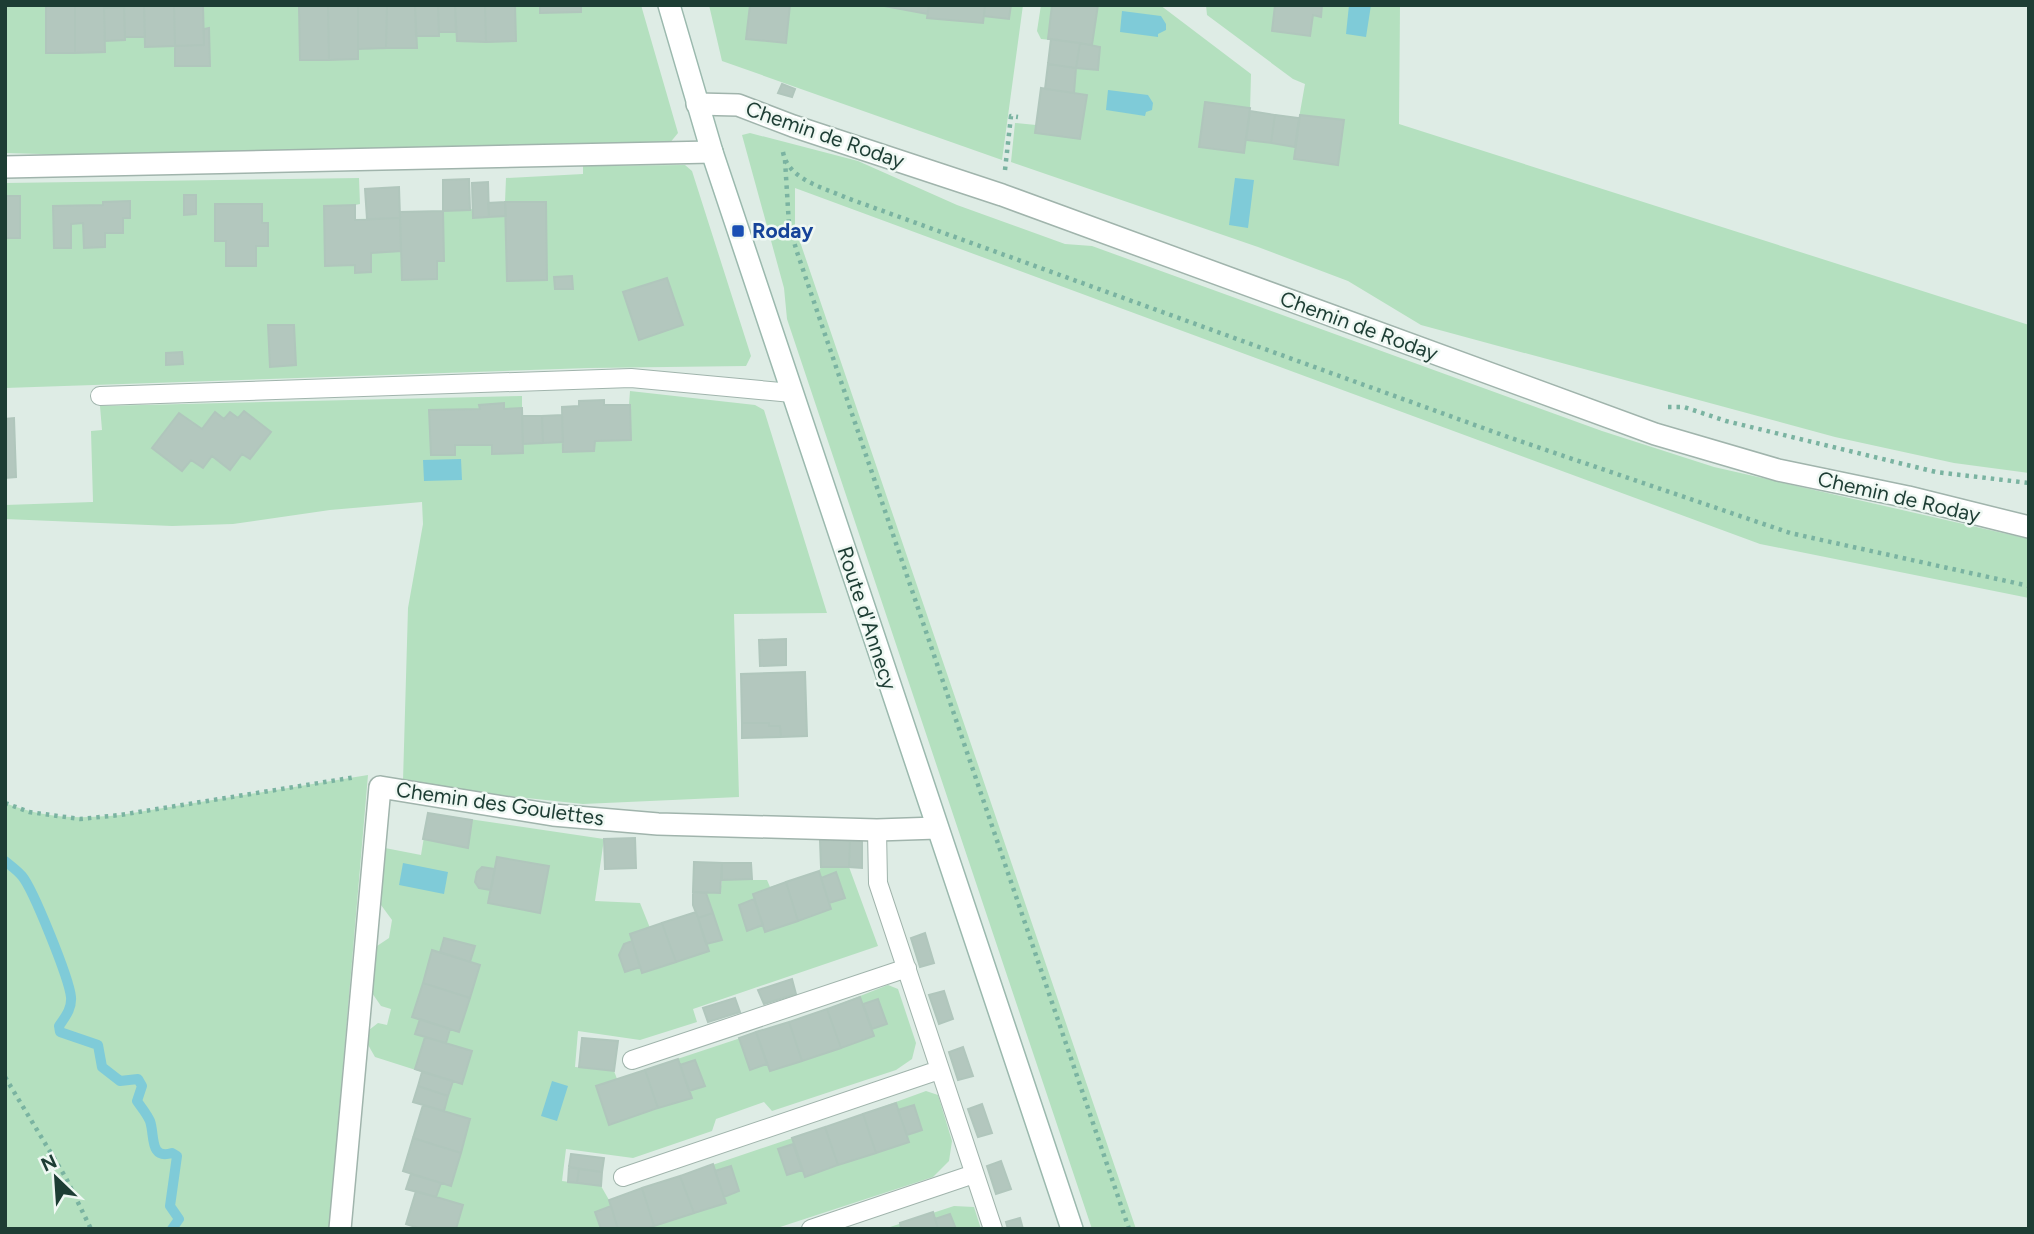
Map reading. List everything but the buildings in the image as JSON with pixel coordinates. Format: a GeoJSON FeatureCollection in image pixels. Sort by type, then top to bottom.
{"type":"FeatureCollection","features":[{"type":"Feature","properties":{"kind":"street","name":"Route d'Annecy"},"geometry":{"type":"LineString","coordinates":[[669,5],[712,152],[1072,1229]]}},
{"type":"Feature","properties":{"kind":"street","name":"Chemin de Roday"},"geometry":{"type":"LineString","coordinates":[[697,104],[738,105],[1002,195],[1655,434],[1778,470],[1908,497],[2029,527]]}},
{"type":"Feature","properties":{"kind":"street"},"geometry":{"type":"LineString","coordinates":[[5,167],[712,152]]}},
{"type":"Feature","properties":{"kind":"street","name":"Chemin des Goulettes"},"geometry":{"type":"LineString","coordinates":[[340,1229],[380,787],[553,815],[658,824],[877,830],[937,828]]}},
{"type":"Feature","properties":{"kind":"lane"},"geometry":{"type":"LineString","coordinates":[[100,396],[631,378],[792,393]]}},
{"type":"Feature","properties":{"kind":"lane"},"geometry":{"type":"LineString","coordinates":[[877,830],[878,883],[993,1229]]}},
{"type":"Feature","properties":{"kind":"lane"},"geometry":{"type":"LineString","coordinates":[[632,1060],[907,968]]}},
{"type":"Feature","properties":{"kind":"lane"},"geometry":{"type":"LineString","coordinates":[[623,1177],[939,1070]]}},
{"type":"Feature","properties":{"kind":"lane"},"geometry":{"type":"LineString","coordinates":[[811,1229],[974,1174]]}},
{"type":"Feature","properties":{"kind":"path"},"geometry":{"type":"LineString","coordinates":[[1002,195],[1012,116],[1018,117]]}},
{"type":"Feature","properties":{"kind":"path"},"geometry":{"type":"LineString","coordinates":[[778,120],[785,160],[789,225],[797,252],[1129,1229]]}},
{"type":"Feature","properties":{"kind":"path"},"geometry":{"type":"LineString","coordinates":[[785,160],[790,169],[804,179],[847,198],[1508,437],[1790,533],[2029,586]]}},
{"type":"Feature","properties":{"kind":"path"},"geometry":{"type":"LineString","coordinates":[[1662,408],[1684,407],[1726,421],[1936,472],[2029,484]]}},
{"type":"Feature","properties":{"kind":"path"},"geometry":{"type":"LineString","coordinates":[[5,803],[29,812],[80,819],[368,775],[380,787]]}},
{"type":"Feature","properties":{"kind":"path"},"geometry":{"type":"LineString","coordinates":[[5,1077],[66,1178],[90,1229]]}},
{"type":"Feature","properties":{"kind":"green space"},"geometry":{"type":"Polygon","coordinates":[[[5,5],[47,5],[47,53],[105,52],[105,41],[125,40],[125,37],[145,37],[145,47],[204,45],[203,5],[321,5],[329,60],[357,59],[358,49],[416,48],[416,36],[439,35],[439,32],[456,32],[457,41],[485,42],[485,5],[641,5],[678,133],[669,144],[77,155],[5,153],[5,5]]]}},
{"type":"Feature","properties":{"kind":"green space"},"geometry":{"type":"Polygon","coordinates":[[[709,5],[1023,5],[1002,160],[722,61],[709,5]]]}},
{"type":"Feature","properties":{"kind":"green space"},"geometry":{"type":"Polygon","coordinates":[[[1041,5],[1160,5],[1251,74],[1250,111],[1299,118],[1305,84],[1293,79],[1207,15],[1206,5],[1400,5],[1399,124],[2029,325],[2029,473],[1954,463],[1835,437],[1421,325],[1348,281],[1011,162],[1015,123],[1036,125],[1041,88],[1045,89],[1051,40],[1041,39],[1037,31],[1041,5]]]}},
{"type":"Feature","properties":{"kind":"green space"},"geometry":{"type":"Polygon","coordinates":[[[750,133],[858,161],[957,205],[1065,244],[1092,246],[1602,431],[1714,467],[2029,539],[2029,598],[1760,544],[795,188],[795,227],[1136,1229],[1092,1229],[787,319],[784,288],[742,135],[750,133]]]}},
{"type":"Feature","properties":{"kind":"green space"},"geometry":{"type":"Polygon","coordinates":[[[685,165],[692,171],[751,356],[746,366],[588,368],[5,388],[5,183],[359,178],[360,204],[355,205],[355,219],[400,218],[403,280],[437,278],[437,261],[444,261],[443,211],[473,209],[472,183],[488,182],[489,203],[505,202],[506,178],[583,174],[583,166],[685,165]]]}},
{"type":"Feature","properties":{"kind":"green space"},"geometry":{"type":"Polygon","coordinates":[[[630,391],[755,405],[764,410],[827,613],[734,614],[739,797],[583,804],[471,792],[403,781],[408,608],[423,524],[422,502],[330,510],[233,524],[172,526],[5,519],[5,505],[93,502],[91,431],[102,430],[100,406],[522,396],[522,416],[562,415],[562,407],[578,406],[579,401],[604,400],[604,405],[629,405],[630,391]]]}},
{"type":"Feature","properties":{"kind":"green space"},"geometry":{"type":"Polygon","coordinates":[[[368,775],[329,1229],[5,1229],[5,803],[49,815],[120,815],[368,775]]]}},
{"type":"Feature","properties":{"kind":"green space"},"geometry":{"type":"Polygon","coordinates":[[[428,813],[604,839],[595,901],[640,903],[650,928],[706,944],[722,940],[706,893],[720,893],[722,880],[767,880],[770,887],[819,871],[821,867],[849,867],[878,946],[693,1009],[697,1022],[640,1040],[578,1031],[575,1067],[614,1071],[617,1079],[789,1022],[802,1060],[840,1048],[827,1009],[888,985],[898,989],[916,1043],[912,1059],[896,1070],[772,1111],[764,1102],[716,1119],[712,1131],[633,1158],[566,1149],[562,1181],[601,1186],[609,1200],[825,1127],[838,1165],[876,1153],[863,1114],[926,1091],[938,1095],[952,1141],[949,1161],[933,1177],[774,1229],[456,1229],[463,1205],[436,1197],[441,1183],[451,1186],[470,1119],[444,1111],[448,1095],[418,1086],[422,1072],[375,1057],[367,1043],[369,1030],[378,1023],[387,1025],[391,1009],[381,1006],[372,993],[377,946],[389,938],[392,920],[381,905],[385,848],[421,855],[428,813]]]}},
{"type":"Feature","properties":{"kind":"green space"},"geometry":{"type":"Polygon","coordinates":[[[954,1206],[974,1207],[981,1229],[884,1229],[954,1206]]]}},
{"type":"Feature","properties":{"kind":"water"},"geometry":{"type":"Polygon","coordinates":[[[1349,5],[1371,5],[1366,37],[1346,34],[1349,5]]]}},
{"type":"Feature","properties":{"kind":"water"},"geometry":{"type":"Polygon","coordinates":[[[1122,11],[1161,16],[1166,30],[1158,34],[1158,37],[1120,32],[1122,11]]]}},
{"type":"Feature","properties":{"kind":"water"},"geometry":{"type":"Polygon","coordinates":[[[1108,90],[1148,95],[1153,103],[1152,110],[1146,112],[1145,116],[1106,110],[1108,90]]]}},
{"type":"Feature","properties":{"kind":"water"},"geometry":{"type":"Polygon","coordinates":[[[1235,178],[1254,180],[1248,228],[1229,225],[1235,178]]]}},
{"type":"Feature","properties":{"kind":"water"},"geometry":{"type":"Polygon","coordinates":[[[461,459],[462,480],[424,481],[423,460],[461,459]]]}},
{"type":"Feature","properties":{"kind":"water"},"geometry":{"type":"Polygon","coordinates":[[[403,863],[448,872],[444,894],[399,885],[403,863]]]}},
{"type":"Feature","properties":{"kind":"water"},"geometry":{"type":"Polygon","coordinates":[[[552,1081],[568,1086],[557,1121],[541,1116],[552,1081]]]}},
{"type":"Feature","properties":{"kind":"waterway"},"geometry":{"type":"LineString","coordinates":[[5,861],[27,884],[42,915],[69,987],[71,1001],[68,1013],[59,1026],[60,1032],[98,1045],[102,1067],[120,1081],[138,1079],[142,1086],[137,1101],[150,1121],[156,1150],[177,1156],[170,1206],[179,1219],[172,1229]]}},
{"type":"Feature","properties":{"kind":"place","name":"Roday"},"geometry":{"type":"Point","coordinates":[738,231]}}]}
